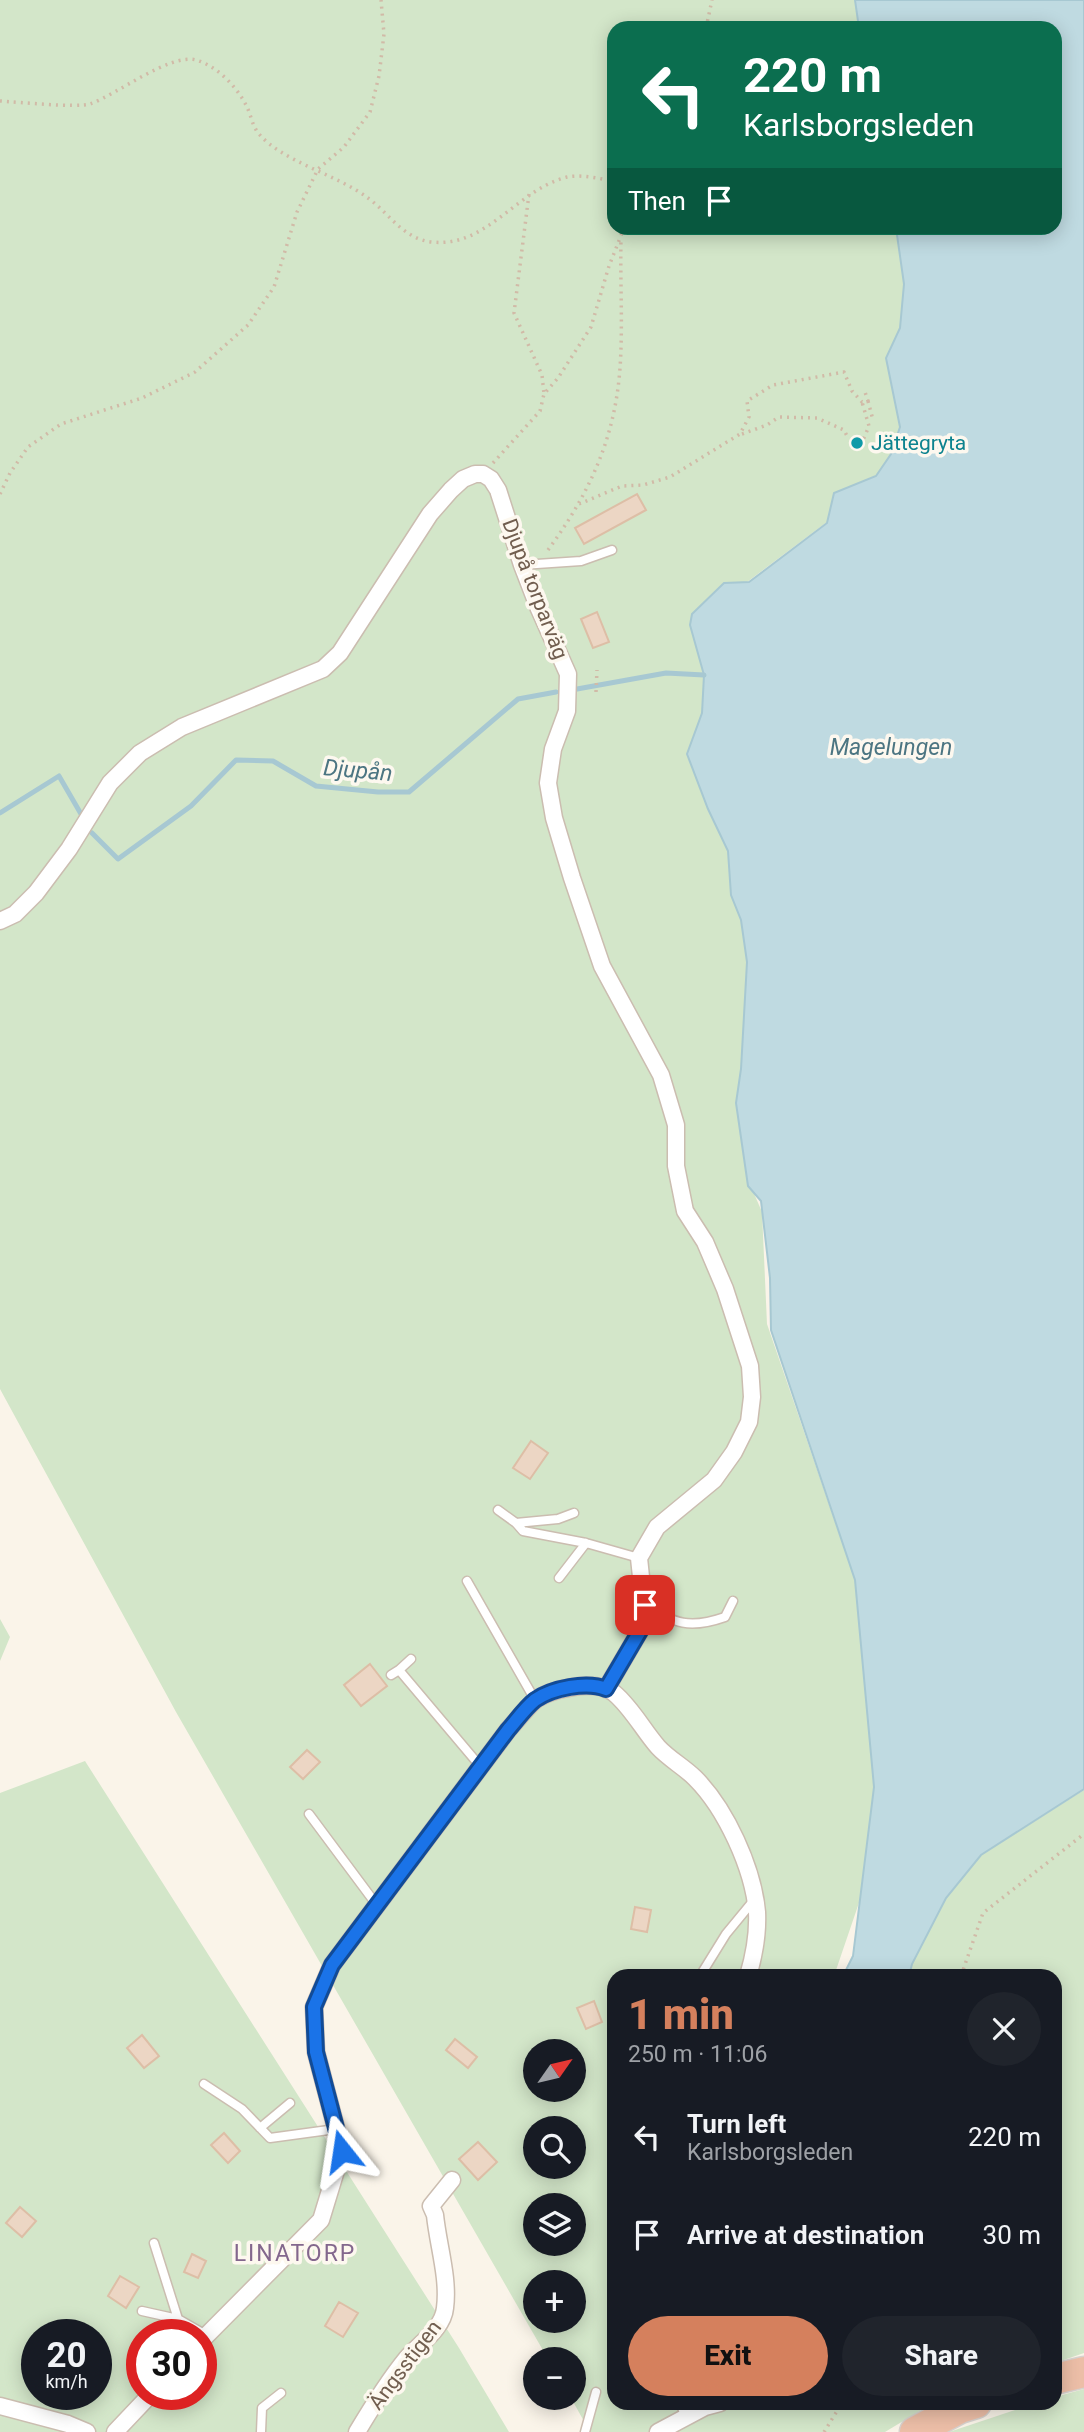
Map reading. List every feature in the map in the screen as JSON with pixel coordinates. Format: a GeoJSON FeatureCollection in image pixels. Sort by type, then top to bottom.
{"type":"FeatureCollection","features":[{"type":"Feature","properties":{"kind":"highway"},"geometry":{"type":"LineString","coordinates":[[1062,2377],[1084,2372]]}},
{"type":"Feature","properties":{"kind":"highway"},"geometry":{"type":"LineString","coordinates":[[915,2432],[956,2410]]}},
{"type":"Feature","properties":{"kind":"street","name":"Djupå torparväg"},"geometry":{"type":"LineString","coordinates":[[483,474],[491,479],[498,490],[568,674],[567,711],[553,749],[548,783],[561,842],[602,966],[661,1075],[676,1125],[676,1166],[685,1211],[705,1242],[750,1366],[752,1397],[749,1422],[734,1452],[714,1480],[657,1527],[639,1559]]}},
{"type":"Feature","properties":{"kind":"street"},"geometry":{"type":"LineString","coordinates":[[0,921],[15,914],[36,893],[69,849],[110,783],[140,752],[182,727],[323,669],[340,653],[430,514],[463,479],[483,474]]}},
{"type":"Feature","properties":{"kind":"street"},"geometry":{"type":"LineString","coordinates":[[606,1689],[640,1631],[645,1605],[639,1559]]}},
{"type":"Feature","properties":{"kind":"street"},"geometry":{"type":"LineString","coordinates":[[217,2325],[321,2220],[342,2151],[316,2052],[314,2007],[332,1965],[480,1766],[535,1700],[557,1691],[598,1686],[613,1692],[659,1748],[696,1779],[733,1831],[746,1867],[757,1912],[754,1956],[750,1969]]}},
{"type":"Feature","properties":{"kind":"street","name":"Ängsstigen"},"geometry":{"type":"LineString","coordinates":[[357,2432],[406,2360],[438,2327],[445,2310],[445,2279],[435,2215],[431,2206],[452,2180]]}},
{"type":"Feature","properties":{"kind":"street"},"geometry":{"type":"LineString","coordinates":[[0,2406],[87,2432]]}},
{"type":"Feature","properties":{"kind":"street"},"geometry":{"type":"LineString","coordinates":[[115,2432],[136,2410]]}},
{"type":"Feature","properties":{"kind":"street"},"geometry":{"type":"LineString","coordinates":[[658,2432],[683,2410]]}},
{"type":"Feature","properties":{"kind":"lane"},"geometry":{"type":"LineString","coordinates":[[526,564],[581,561],[612,550]]}},
{"type":"Feature","properties":{"kind":"lane"},"geometry":{"type":"LineString","coordinates":[[498,1510],[523,1531],[586,1543],[639,1559]]}},
{"type":"Feature","properties":{"kind":"lane"},"geometry":{"type":"LineString","coordinates":[[516,1523],[558,1520],[574,1513]]}},
{"type":"Feature","properties":{"kind":"lane"},"geometry":{"type":"LineString","coordinates":[[559,1578],[586,1543]]}},
{"type":"Feature","properties":{"kind":"lane"},"geometry":{"type":"LineString","coordinates":[[467,1581],[535,1700]]}},
{"type":"Feature","properties":{"kind":"lane"},"geometry":{"type":"LineString","coordinates":[[645,1605],[674,1622],[704,1624],[724,1617],[733,1601]]}},
{"type":"Feature","properties":{"kind":"lane"},"geometry":{"type":"LineString","coordinates":[[411,1659],[395,1672],[480,1766]]}},
{"type":"Feature","properties":{"kind":"lane"},"geometry":{"type":"LineString","coordinates":[[309,1814],[376,1904]]}},
{"type":"Feature","properties":{"kind":"lane"},"geometry":{"type":"LineString","coordinates":[[704,1969],[726,1934],[754,1900]]}},
{"type":"Feature","properties":{"kind":"lane"},"geometry":{"type":"LineString","coordinates":[[204,2084],[242,2109],[270,2138],[336,2129]]}},
{"type":"Feature","properties":{"kind":"lane"},"geometry":{"type":"LineString","coordinates":[[260,2128],[290,2103]]}},
{"type":"Feature","properties":{"kind":"lane"},"geometry":{"type":"LineString","coordinates":[[154,2243],[178,2319]]}},
{"type":"Feature","properties":{"kind":"lane"},"geometry":{"type":"LineString","coordinates":[[142,2311],[178,2319]]}},
{"type":"Feature","properties":{"kind":"lane"},"geometry":{"type":"LineString","coordinates":[[584,2432],[596,2392]]}},
{"type":"Feature","properties":{"kind":"lane"},"geometry":{"type":"LineString","coordinates":[[261,2432],[262,2408],[281,2393]]}},
{"type":"Feature","properties":{"kind":"path"},"geometry":{"type":"LineString","coordinates":[[0,494],[28,447],[61,424],[142,398],[195,372],[248,325],[274,287],[297,212],[317,169],[344,147],[369,112],[379,76],[384,34],[381,0]]}},
{"type":"Feature","properties":{"kind":"path"},"geometry":{"type":"LineString","coordinates":[[708,21],[712,0]]}},
{"type":"Feature","properties":{"kind":"path"},"geometry":{"type":"LineString","coordinates":[[0,101],[88,105],[170,63],[195,60],[225,77],[245,104],[257,132],[276,149],[368,198],[410,236],[433,242],[468,238],[498,220],[529,194],[567,177],[607,180]]}},
{"type":"Feature","properties":{"kind":"path"},"geometry":{"type":"LineString","coordinates":[[483,474],[540,411],[544,394],[542,375],[514,313],[529,194]]}},
{"type":"Feature","properties":{"kind":"path"},"geometry":{"type":"LineString","coordinates":[[544,394],[558,378],[591,327],[622,235]]}},
{"type":"Feature","properties":{"kind":"path"},"geometry":{"type":"LineString","coordinates":[[526,564],[546,552],[579,504],[597,470],[615,407],[620,367],[621,239]]}},
{"type":"Feature","properties":{"kind":"path"},"geometry":{"type":"LineString","coordinates":[[740,434],[749,417],[747,401],[773,385],[844,372],[852,391],[865,401],[873,420]]}},
{"type":"Feature","properties":{"kind":"path"},"geometry":{"type":"LineString","coordinates":[[861,445],[869,426],[864,389]]}},
{"type":"Feature","properties":{"kind":"path"},"geometry":{"type":"LineString","coordinates":[[579,504],[622,486],[643,485],[670,477],[740,434],[767,425],[779,417],[817,418],[844,430],[847,436]]}},
{"type":"Feature","properties":{"kind":"path"},"geometry":{"type":"LineString","coordinates":[[596,692],[597,670]]}},
{"type":"Feature","properties":{"kind":"path"},"geometry":{"type":"LineString","coordinates":[[963,1969],[983,1913],[1084,1834]]}},
{"type":"Feature","properties":{"kind":"path"},"geometry":{"type":"LineString","coordinates":[[824,2432],[838,2410]]}},
{"type":"Feature","properties":{"kind":"green space"},"geometry":{"type":"Polygon","coordinates":[[[0,0],[857,2],[858,21],[607,21],[607,235],[897,235],[904,284],[900,328],[886,358],[900,427],[891,454],[876,476],[834,493],[827,522],[690,625],[704,675],[702,713],[687,755],[728,851],[731,895],[741,920],[747,962],[741,1069],[746,1175],[762,1212],[767,1324],[855,1580],[874,1787],[863,1891],[836,1969],[607,1969],[607,2410],[921,2410],[885,2432],[590,2432],[578,2410],[586,2410],[586,2347],[541,2347],[533,2333],[586,2333],[586,2270],[523,2270],[523,2316],[176,1712],[0,1389],[0,0]]]}},
{"type":"Feature","properties":{"kind":"green space"},"geometry":{"type":"Polygon","coordinates":[[[0,1619],[10,1637],[0,1661],[0,1619]]]}},
{"type":"Feature","properties":{"kind":"green space"},"geometry":{"type":"Polygon","coordinates":[[[85,1761],[459,2348],[509,2432],[0,2432],[0,1793],[85,1761]]]}},
{"type":"Feature","properties":{"kind":"green space"},"geometry":{"type":"Polygon","coordinates":[[[1084,1790],[1084,2353],[1062,2361],[1062,1969],[911,1969],[946,1898],[981,1855],[1084,1790]]]}},
{"type":"Feature","properties":{"kind":"green space"},"geometry":{"type":"Polygon","coordinates":[[[1084,2389],[1084,2432],[949,2432],[1015,2410],[1062,2410],[1062,2395],[1084,2389]]]}},
{"type":"Feature","properties":{"kind":"water","name":"Magelungen"},"geometry":{"type":"Polygon","coordinates":[[[855,0],[1084,0],[1084,1789],[981,1855],[946,1898],[911,1969],[846,1969],[853,1956],[874,1787],[855,1580],[771,1330],[770,1278],[761,1201],[748,1186],[736,1103],[741,1069],[747,962],[741,920],[731,895],[728,851],[687,754],[702,713],[704,675],[690,625],[692,614],[724,583],[749,582],[827,523],[834,493],[876,476],[891,454],[900,427],[886,358],[900,328],[904,284],[897,235],[1062,235],[1062,21],[858,21],[855,0]]]}},
{"type":"Feature","properties":{"kind":"building"},"geometry":{"type":"Polygon","coordinates":[[[637,494],[646,510],[584,544],[575,528],[637,494]]]}},
{"type":"Feature","properties":{"kind":"building"},"geometry":{"type":"Polygon","coordinates":[[[597,612],[609,642],[593,648],[581,619],[597,612]]]}},
{"type":"Feature","properties":{"kind":"building"},"geometry":{"type":"Polygon","coordinates":[[[531,1441],[548,1453],[530,1479],[513,1468],[531,1441]]]}},
{"type":"Feature","properties":{"kind":"building"},"geometry":{"type":"Polygon","coordinates":[[[370,1664],[387,1686],[361,1706],[344,1685],[370,1664]]]}},
{"type":"Feature","properties":{"kind":"building"},"geometry":{"type":"Polygon","coordinates":[[[307,1750],[320,1762],[303,1779],[290,1767],[307,1750]]]}},
{"type":"Feature","properties":{"kind":"building"},"geometry":{"type":"Polygon","coordinates":[[[635,1907],[651,1910],[647,1932],[631,1929],[635,1907]]]}},
{"type":"Feature","properties":{"kind":"building"},"geometry":{"type":"Polygon","coordinates":[[[594,2001],[602,2022],[586,2029],[577,2008],[594,2001]]]}},
{"type":"Feature","properties":{"kind":"building"},"geometry":{"type":"Polygon","coordinates":[[[142,2035],[159,2056],[144,2068],[127,2048],[142,2035]]]}},
{"type":"Feature","properties":{"kind":"building"},"geometry":{"type":"Polygon","coordinates":[[[455,2039],[477,2057],[468,2068],[446,2050],[455,2039]]]}},
{"type":"Feature","properties":{"kind":"building"},"geometry":{"type":"Polygon","coordinates":[[[224,2133],[240,2151],[228,2163],[211,2145],[224,2133]]]}},
{"type":"Feature","properties":{"kind":"building"},"geometry":{"type":"Polygon","coordinates":[[[478,2142],[497,2162],[478,2180],[459,2159],[478,2142]]]}},
{"type":"Feature","properties":{"kind":"building"},"geometry":{"type":"Polygon","coordinates":[[[20,2207],[36,2221],[22,2237],[6,2223],[20,2207]]]}},
{"type":"Feature","properties":{"kind":"building"},"geometry":{"type":"Polygon","coordinates":[[[192,2254],[206,2261],[198,2278],[184,2272],[192,2254]]]}},
{"type":"Feature","properties":{"kind":"building"},"geometry":{"type":"Polygon","coordinates":[[[120,2276],[139,2287],[126,2308],[108,2296],[120,2276]]]}},
{"type":"Feature","properties":{"kind":"building"},"geometry":{"type":"Polygon","coordinates":[[[339,2302],[358,2313],[343,2337],[325,2326],[339,2302]]]}},
{"type":"Feature","properties":{"kind":"waterway","name":"Djupån"},"geometry":{"type":"LineString","coordinates":[[577,689],[666,673],[704,675]]}},
{"type":"Feature","properties":{"kind":"waterway","name":"Djupån"},"geometry":{"type":"LineString","coordinates":[[92,833],[118,859],[191,806],[236,760],[273,761],[316,786],[409,792],[518,699],[556,692]]}},
{"type":"Feature","properties":{"kind":"waterway","name":"Djupån"},"geometry":{"type":"LineString","coordinates":[[0,813],[59,776],[81,814]]}},
{"type":"Feature","properties":{"kind":"place","name":"Jättegryta"},"geometry":{"type":"Point","coordinates":[857,443]}},
{"type":"Feature","properties":{"kind":"district","name":"LINATORP"},"geometry":{"type":"Point","coordinates":[295,2253]}},
{"type":"Feature","properties":{"kind":"route"},"geometry":{"type":"LineString","coordinates":[[342,2151],[316,2052],[314,2007],[332,1965],[508,1730],[535,1700],[557,1691],[598,1686],[606,1689],[640,1631],[645,1605]]}}]}
